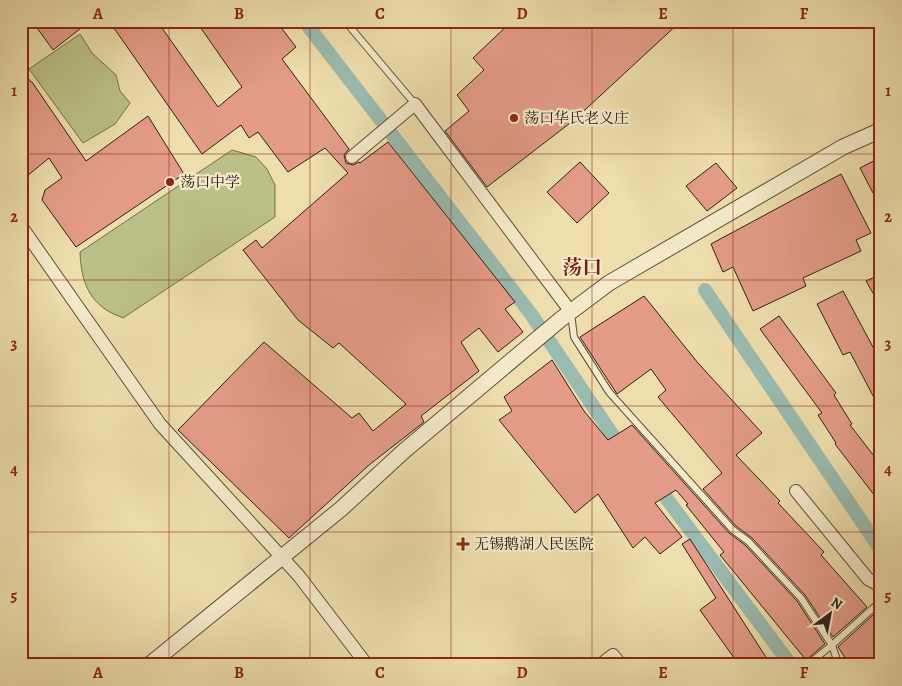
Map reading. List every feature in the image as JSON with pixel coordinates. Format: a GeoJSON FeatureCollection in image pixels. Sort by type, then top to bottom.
{"type":"FeatureCollection","features":[{"type":"Feature","properties":{"kind":"street"},"geometry":{"type":"LineString","coordinates":[[352,157],[415,104],[566,316]]}},
{"type":"Feature","properties":{"kind":"street"},"geometry":{"type":"LineString","coordinates":[[149,665],[341,509],[404,451],[522,352],[608,284],[843,147],[881,130]]}},
{"type":"Feature","properties":{"kind":"street"},"geometry":{"type":"LineString","coordinates":[[21,226],[160,424],[299,576],[367,665]]}},
{"type":"Feature","properties":{"kind":"street"},"geometry":{"type":"LineString","coordinates":[[796,491],[868,579],[881,586]]}},
{"type":"Feature","properties":{"kind":"street"},"geometry":{"type":"LineString","coordinates":[[600,665],[613,655],[621,665]]}},
{"type":"Feature","properties":{"kind":"lane"},"geometry":{"type":"LineString","coordinates":[[345,21],[415,104]]}},
{"type":"Feature","properties":{"kind":"lane"},"geometry":{"type":"LineString","coordinates":[[566,316],[574,336],[608,392],[734,530],[748,541],[801,598],[832,645],[840,665]]}},
{"type":"Feature","properties":{"kind":"lane"},"geometry":{"type":"LineString","coordinates":[[809,663],[881,601]]}},
{"type":"Feature","properties":{"kind":"green space"},"geometry":{"type":"Polygon","coordinates":[[[80,34],[92,53],[116,75],[120,91],[130,103],[115,124],[83,143],[29,69],[80,34]]]}},
{"type":"Feature","properties":{"kind":"green space"},"geometry":{"type":"Polygon","coordinates":[[[232,150],[256,157],[267,169],[275,185],[275,217],[123,318],[109,312],[98,303],[85,284],[80,252],[232,150]]]}},
{"type":"Feature","properties":{"kind":"building"},"geometry":{"type":"Polygon","coordinates":[[[32,21],[90,21],[53,50],[32,21]]]}},
{"type":"Feature","properties":{"kind":"building"},"geometry":{"type":"Polygon","coordinates":[[[109,21],[157,21],[218,107],[242,87],[196,21],[276,21],[296,47],[282,59],[349,149],[344,155],[346,163],[353,165],[360,163],[388,142],[515,302],[505,309],[523,332],[498,352],[479,328],[461,342],[479,371],[421,416],[424,422],[369,465],[289,538],[178,430],[264,342],[352,418],[359,413],[373,431],[406,404],[339,343],[333,348],[298,320],[243,250],[256,240],[262,248],[348,173],[325,148],[288,172],[258,132],[249,138],[241,125],[202,154],[109,21]]]}},
{"type":"Feature","properties":{"kind":"building"},"geometry":{"type":"Polygon","coordinates":[[[512,21],[681,21],[574,120],[487,187],[445,131],[469,111],[457,95],[484,70],[473,58],[512,21]]]}},
{"type":"Feature","properties":{"kind":"building"},"geometry":{"type":"Polygon","coordinates":[[[21,68],[86,161],[148,116],[184,174],[76,247],[42,200],[45,190],[62,178],[49,158],[21,181],[21,68]]]}},
{"type":"Feature","properties":{"kind":"building"},"geometry":{"type":"Polygon","coordinates":[[[881,157],[881,189],[873,193],[860,168],[881,157]]]}},
{"type":"Feature","properties":{"kind":"building"},"geometry":{"type":"Polygon","coordinates":[[[580,162],[609,193],[577,223],[547,192],[580,162]]]}},
{"type":"Feature","properties":{"kind":"building"},"geometry":{"type":"Polygon","coordinates":[[[716,163],[737,188],[707,211],[686,186],[716,163]]]}},
{"type":"Feature","properties":{"kind":"building"},"geometry":{"type":"Polygon","coordinates":[[[841,174],[871,233],[856,240],[861,251],[803,278],[806,286],[753,311],[733,267],[723,272],[711,244],[841,174]]]}},
{"type":"Feature","properties":{"kind":"building"},"geometry":{"type":"Polygon","coordinates":[[[881,274],[881,307],[866,281],[881,274]]]}},
{"type":"Feature","properties":{"kind":"building"},"geometry":{"type":"Polygon","coordinates":[[[843,291],[874,349],[881,345],[881,411],[850,352],[843,355],[817,304],[843,291]]]}},
{"type":"Feature","properties":{"kind":"building"},"geometry":{"type":"Polygon","coordinates":[[[644,296],[698,363],[762,433],[736,455],[780,501],[778,503],[824,552],[821,555],[867,607],[833,637],[805,595],[752,538],[736,526],[703,489],[722,473],[658,397],[666,390],[651,369],[617,394],[580,337],[644,296]]]}},
{"type":"Feature","properties":{"kind":"building"},"geometry":{"type":"Polygon","coordinates":[[[779,316],[836,393],[834,395],[852,424],[850,425],[881,465],[881,504],[835,444],[818,415],[822,413],[760,329],[779,316]]]}},
{"type":"Feature","properties":{"kind":"building"},"geometry":{"type":"Polygon","coordinates":[[[552,360],[584,411],[608,440],[632,425],[729,533],[745,545],[797,601],[825,644],[806,660],[720,555],[724,552],[676,490],[655,503],[682,537],[660,554],[645,537],[633,548],[598,494],[575,513],[499,420],[512,411],[504,397],[552,360]]]}},
{"type":"Feature","properties":{"kind":"building"},"geometry":{"type":"Polygon","coordinates":[[[690,539],[771,665],[739,665],[700,610],[716,598],[682,544],[690,539]]]}},
{"type":"Feature","properties":{"kind":"building"},"geometry":{"type":"Polygon","coordinates":[[[881,613],[881,665],[850,665],[838,647],[874,614],[876,617],[881,613]]]}},
{"type":"Feature","properties":{"kind":"waterway"},"geometry":{"type":"LineString","coordinates":[[304,21],[531,314],[625,451]]}},
{"type":"Feature","properties":{"kind":"waterway"},"geometry":{"type":"LineString","coordinates":[[705,290],[881,550]]}},
{"type":"Feature","properties":{"kind":"waterway"},"geometry":{"type":"LineString","coordinates":[[655,483],[791,665]]}},
{"type":"Feature","properties":{"kind":"place","name":"荡口华氏老义庄"},"geometry":{"type":"Point","coordinates":[514,118]}},
{"type":"Feature","properties":{"kind":"place","name":"荡口中学"},"geometry":{"type":"Point","coordinates":[170,182]}},
{"type":"Feature","properties":{"kind":"place","name":"无锡鹅湖人民医院"},"geometry":{"type":"Point","coordinates":[463,544]}},
{"type":"Feature","properties":{"kind":"district","name":"荡口"},"geometry":{"type":"Point","coordinates":[582,267]}}]}
